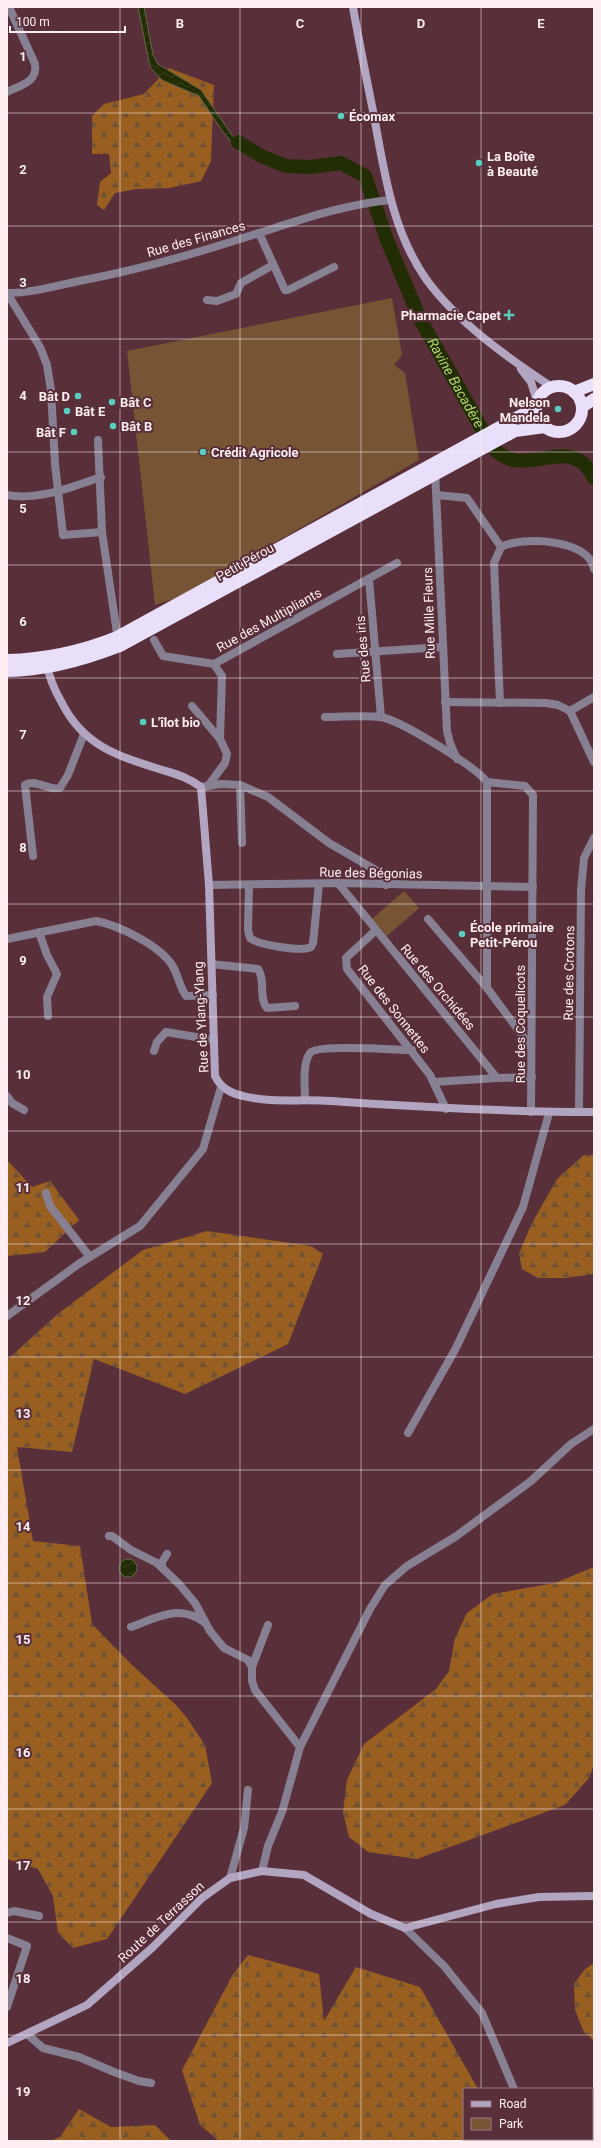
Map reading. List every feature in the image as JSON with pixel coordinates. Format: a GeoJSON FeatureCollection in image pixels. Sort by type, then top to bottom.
{"type":"FeatureCollection","features":[{"type":"Feature","properties":{"kind":"highway"},"geometry":{"type":"LineString","coordinates":[[574,392],[594,384]]}},
{"type":"Feature","properties":{"kind":"highway"},"geometry":{"type":"LineString","coordinates":[[564,386],[574,392],[582,407],[580,418],[572,427],[561,432],[545,427],[538,418],[537,404],[543,392],[552,387],[564,386]]}},
{"type":"Feature","properties":{"kind":"highway"},"geometry":{"type":"LineString","coordinates":[[582,407],[594,399]]}},
{"type":"Feature","properties":{"kind":"highway","name":"Petit Pérou"},"geometry":{"type":"LineString","coordinates":[[7,671],[46,662],[83,649],[119,641],[488,440],[537,404]]}},
{"type":"Feature","properties":{"kind":"highway","name":"Petit Pérou"},"geometry":{"type":"LineString","coordinates":[[488,440],[515,431],[545,427]]}},
{"type":"Feature","properties":{"kind":"highway","name":"Petit Pérou"},"geometry":{"type":"LineString","coordinates":[[7,660],[46,662]]}},
{"type":"Feature","properties":{"kind":"street"},"geometry":{"type":"LineString","coordinates":[[353,7],[390,200],[410,252],[426,279],[452,309],[514,361],[552,387]]}},
{"type":"Feature","properties":{"kind":"street"},"geometry":{"type":"LineString","coordinates":[[7,92],[31,80],[36,71],[36,64],[8,9]]}},
{"type":"Feature","properties":{"kind":"street","name":"Rue des Finances"},"geometry":{"type":"LineString","coordinates":[[7,293],[26,292],[91,279],[186,256],[259,233],[369,203],[390,200]]}},
{"type":"Feature","properties":{"kind":"street"},"geometry":{"type":"LineString","coordinates":[[259,233],[286,291],[334,267]]}},
{"type":"Feature","properties":{"kind":"street"},"geometry":{"type":"LineString","coordinates":[[207,300],[217,301],[236,294],[241,283],[273,265]]}},
{"type":"Feature","properties":{"kind":"street"},"geometry":{"type":"LineString","coordinates":[[7,293],[40,347],[47,365],[51,390],[58,492],[63,535],[102,532]]}},
{"type":"Feature","properties":{"kind":"street"},"geometry":{"type":"LineString","coordinates":[[514,361],[530,382],[537,404]]}},
{"type":"Feature","properties":{"kind":"street"},"geometry":{"type":"LineString","coordinates":[[98,440],[101,477],[102,532],[119,641]]}},
{"type":"Feature","properties":{"kind":"street","name":"Rue Mille Fleurs"},"geometry":{"type":"LineString","coordinates":[[435,469],[445,702],[448,736],[457,759]]}},
{"type":"Feature","properties":{"kind":"street"},"geometry":{"type":"LineString","coordinates":[[7,495],[15,497],[58,492],[101,477]]}},
{"type":"Feature","properties":{"kind":"street"},"geometry":{"type":"LineString","coordinates":[[437,495],[467,498],[501,547]]}},
{"type":"Feature","properties":{"kind":"street"},"geometry":{"type":"LineString","coordinates":[[501,547],[523,542],[568,545],[588,556],[592,561],[594,569]]}},
{"type":"Feature","properties":{"kind":"street"},"geometry":{"type":"LineString","coordinates":[[500,703],[494,563],[501,547]]}},
{"type":"Feature","properties":{"kind":"street","name":"Rue des Multipliants"},"geometry":{"type":"LineString","coordinates":[[154,640],[163,656],[214,664],[397,563]]}},
{"type":"Feature","properties":{"kind":"street","name":"Rue des iris"},"geometry":{"type":"LineString","coordinates":[[369,579],[381,717]]}},
{"type":"Feature","properties":{"kind":"street"},"geometry":{"type":"LineString","coordinates":[[337,654],[442,647]]}},
{"type":"Feature","properties":{"kind":"street"},"geometry":{"type":"LineString","coordinates":[[46,662],[52,684],[67,714],[84,734],[100,746],[117,755],[185,777],[204,787],[221,784],[240,785],[268,797],[329,843],[373,867],[381,873],[386,885]]}},
{"type":"Feature","properties":{"kind":"street"},"geometry":{"type":"LineString","coordinates":[[214,664],[222,676],[220,739]]}},
{"type":"Feature","properties":{"kind":"street"},"geometry":{"type":"LineString","coordinates":[[570,711],[594,697]]}},
{"type":"Feature","properties":{"kind":"street"},"geometry":{"type":"LineString","coordinates":[[445,702],[546,703],[558,705],[570,711],[594,762]]}},
{"type":"Feature","properties":{"kind":"street"},"geometry":{"type":"LineString","coordinates":[[192,706],[226,748],[227,759],[204,787]]}},
{"type":"Feature","properties":{"kind":"street"},"geometry":{"type":"LineString","coordinates":[[325,717],[381,717],[399,724],[475,770],[487,782],[486,887],[488,988]]}},
{"type":"Feature","properties":{"kind":"street"},"geometry":{"type":"LineString","coordinates":[[33,856],[25,785],[32,782],[50,788],[60,788],[68,775],[84,734]]}},
{"type":"Feature","properties":{"kind":"street","name":"Rue des Coquelicots"},"geometry":{"type":"LineString","coordinates":[[487,782],[525,786],[533,795],[531,1047],[532,1112]]}},
{"type":"Feature","properties":{"kind":"street"},"geometry":{"type":"LineString","coordinates":[[240,785],[242,843]]}},
{"type":"Feature","properties":{"kind":"street","name":"Rue de Ylang-Ylang"},"geometry":{"type":"LineString","coordinates":[[204,787],[209,885],[215,1076],[221,1087],[235,1094],[255,1098],[304,1099],[446,1109],[549,1113],[594,1112]]}},
{"type":"Feature","properties":{"kind":"street","name":"Rue des Crotons"},"geometry":{"type":"LineString","coordinates":[[579,1112],[582,891],[584,858],[594,838]]}},
{"type":"Feature","properties":{"kind":"street","name":"Rue des Bégonias"},"geometry":{"type":"LineString","coordinates":[[209,885],[338,883],[533,887]]}},
{"type":"Feature","properties":{"kind":"street","name":"Rue des Orchidées"},"geometry":{"type":"LineString","coordinates":[[338,883],[375,931],[497,1078]]}},
{"type":"Feature","properties":{"kind":"street"},"geometry":{"type":"LineString","coordinates":[[250,885],[248,930],[250,938],[260,943],[308,949],[313,942],[319,884]]}},
{"type":"Feature","properties":{"kind":"street"},"geometry":{"type":"LineString","coordinates":[[428,919],[488,988],[531,1047]]}},
{"type":"Feature","properties":{"kind":"street"},"geometry":{"type":"LineString","coordinates":[[7,939],[96,921],[114,925],[140,938],[168,960],[173,965],[186,996],[213,995]]}},
{"type":"Feature","properties":{"kind":"street","name":"Rue des Sonnettes"},"geometry":{"type":"LineString","coordinates":[[375,931],[346,958],[347,969],[412,1050],[434,1082],[446,1109]]}},
{"type":"Feature","properties":{"kind":"street"},"geometry":{"type":"LineString","coordinates":[[39,932],[47,955],[57,974],[46,997],[48,1016]]}},
{"type":"Feature","properties":{"kind":"street"},"geometry":{"type":"LineString","coordinates":[[211,964],[258,969],[262,974],[264,1003],[267,1008],[295,1006]]}},
{"type":"Feature","properties":{"kind":"street"},"geometry":{"type":"LineString","coordinates":[[154,1051],[157,1042],[166,1032],[214,1040]]}},
{"type":"Feature","properties":{"kind":"street"},"geometry":{"type":"LineString","coordinates":[[304,1099],[306,1066],[310,1054],[313,1051],[328,1048],[412,1050]]}},
{"type":"Feature","properties":{"kind":"street"},"geometry":{"type":"LineString","coordinates":[[434,1082],[532,1076]]}},
{"type":"Feature","properties":{"kind":"street"},"geometry":{"type":"LineString","coordinates":[[7,1316],[90,1257],[140,1226],[199,1155],[206,1143],[221,1087]]}},
{"type":"Feature","properties":{"kind":"street"},"geometry":{"type":"LineString","coordinates":[[7,1096],[12,1103],[24,1110]]}},
{"type":"Feature","properties":{"kind":"street"},"geometry":{"type":"LineString","coordinates":[[408,1433],[456,1348],[523,1207],[549,1113]]}},
{"type":"Feature","properties":{"kind":"street"},"geometry":{"type":"LineString","coordinates":[[46,1193],[50,1206],[90,1257]]}},
{"type":"Feature","properties":{"kind":"street"},"geometry":{"type":"LineString","coordinates":[[262,1871],[268,1846],[282,1812],[300,1747],[370,1609],[385,1585],[407,1566],[455,1537],[531,1481],[571,1444],[594,1428]]}},
{"type":"Feature","properties":{"kind":"street"},"geometry":{"type":"LineString","coordinates":[[109,1536],[117,1539],[131,1550],[162,1567],[195,1603],[204,1617],[205,1623]]}},
{"type":"Feature","properties":{"kind":"street"},"geometry":{"type":"LineString","coordinates":[[162,1567],[162,1562],[167,1554]]}},
{"type":"Feature","properties":{"kind":"street"},"geometry":{"type":"LineString","coordinates":[[131,1627],[172,1612],[195,1617],[205,1623],[224,1648],[248,1660],[252,1667]]}},
{"type":"Feature","properties":{"kind":"street"},"geometry":{"type":"LineString","coordinates":[[268,1625],[252,1667],[252,1681],[255,1690],[300,1747]]}},
{"type":"Feature","properties":{"kind":"street"},"geometry":{"type":"LineString","coordinates":[[230,1878],[244,1828],[248,1790]]}},
{"type":"Feature","properties":{"kind":"street","name":"Route de Terrasson"},"geometry":{"type":"LineString","coordinates":[[7,2043],[87,2005],[153,1947],[202,1898],[230,1878],[262,1871],[304,1875],[371,1914],[405,1928]]}},
{"type":"Feature","properties":{"kind":"street"},"geometry":{"type":"LineString","coordinates":[[405,1928],[496,1904],[539,1897],[594,1896]]}},
{"type":"Feature","properties":{"kind":"street"},"geometry":{"type":"LineString","coordinates":[[7,1914],[14,1911],[39,1916]]}},
{"type":"Feature","properties":{"kind":"street"},"geometry":{"type":"LineString","coordinates":[[405,1928],[444,1966],[482,2013],[514,2088]]}},
{"type":"Feature","properties":{"kind":"street"},"geometry":{"type":"LineString","coordinates":[[7,1938],[27,1946],[7,2007]]}},
{"type":"Feature","properties":{"kind":"street"},"geometry":{"type":"LineString","coordinates":[[27,2034],[43,2048],[79,2057],[127,2077],[151,2083]]}},
{"type":"Feature","properties":{"kind":"green space"},"geometry":{"type":"Polygon","coordinates":[[[169,68],[214,85],[211,161],[201,181],[170,188],[136,189],[115,193],[104,210],[97,205],[100,182],[111,173],[109,154],[92,154],[92,116],[104,104],[144,94],[169,68]]]}},
{"type":"Feature","properties":{"kind":"green space"},"geometry":{"type":"Polygon","coordinates":[[[392,298],[402,355],[394,365],[405,373],[419,460],[180,597],[155,605],[127,351],[392,298]]]}},
{"type":"Feature","properties":{"kind":"green space"},"geometry":{"type":"Polygon","coordinates":[[[404,891],[419,908],[387,936],[372,919],[404,891]]]}},
{"type":"Feature","properties":{"kind":"green space"},"geometry":{"type":"Polygon","coordinates":[[[584,1155],[594,1155],[594,1274],[565,1278],[538,1278],[522,1269],[519,1254],[531,1225],[557,1179],[584,1155]]]}},
{"type":"Feature","properties":{"kind":"green space"},"geometry":{"type":"Polygon","coordinates":[[[7,1160],[32,1187],[50,1181],[79,1220],[45,1252],[7,1256],[7,1160]]]}},
{"type":"Feature","properties":{"kind":"green space"},"geometry":{"type":"Polygon","coordinates":[[[207,1231],[311,1246],[323,1254],[288,1344],[185,1394],[94,1359],[72,1452],[17,1447],[33,1541],[80,1546],[92,1624],[132,1665],[176,1705],[187,1718],[205,1745],[212,1783],[107,1939],[73,1948],[58,1933],[53,1896],[38,1869],[7,1859],[7,1360],[59,1313],[143,1250],[207,1231]]]}},
{"type":"Feature","properties":{"kind":"green space"},"geometry":{"type":"Polygon","coordinates":[[[594,1567],[594,1765],[589,1778],[565,1805],[417,1859],[368,1852],[349,1837],[343,1812],[347,1780],[364,1744],[436,1689],[449,1671],[455,1638],[467,1613],[493,1594],[555,1583],[594,1567]]]}},
{"type":"Feature","properties":{"kind":"green space"},"geometry":{"type":"Polygon","coordinates":[[[248,1955],[319,1974],[324,2021],[356,1967],[420,1987],[477,2088],[463,2088],[463,2140],[474,2141],[219,2141],[200,2125],[182,2070],[232,1976],[248,1955]]]}},
{"type":"Feature","properties":{"kind":"green space"},"geometry":{"type":"Polygon","coordinates":[[[594,1963],[594,2041],[584,2032],[575,2010],[574,1984],[585,1969],[594,1963]]]}},
{"type":"Feature","properties":{"kind":"green space"},"geometry":{"type":"Polygon","coordinates":[[[79,2109],[111,2127],[155,2125],[171,2141],[51,2141],[60,2137],[79,2109]]]}},
{"type":"Feature","properties":{"kind":"water"},"geometry":{"type":"Polygon","coordinates":[[[138,7],[144,7],[153,55],[158,64],[201,90],[234,138],[263,157],[289,165],[297,163],[297,169],[265,165],[238,150],[223,132],[199,96],[162,80],[150,67],[138,7]]]}},
{"type":"Feature","properties":{"kind":"water"},"geometry":{"type":"Polygon","coordinates":[[[124,1559],[132,1559],[137,1564],[135,1575],[132,1577],[124,1577],[119,1572],[119,1564],[124,1559]]]}},
{"type":"Feature","properties":{"kind":"waterway","name":"Ravine Bacadère"},"geometry":{"type":"LineString","coordinates":[[238,142],[263,157],[286,166],[311,167],[341,163],[365,176],[387,240],[420,319],[492,447],[503,456],[515,460],[526,461],[561,456],[573,458],[583,463],[594,478]]}},
{"type":"Feature","properties":{"kind":"place","name":"Écomax"},"geometry":{"type":"Point","coordinates":[341,116]}},
{"type":"Feature","properties":{"kind":"place","name":"La Boîte à Beauté"},"geometry":{"type":"Point","coordinates":[479,163]}},
{"type":"Feature","properties":{"kind":"place","name":"Pharmacie Capet"},"geometry":{"type":"Point","coordinates":[509,315]}},
{"type":"Feature","properties":{"kind":"place","name":"Bât D"},"geometry":{"type":"Point","coordinates":[78,396]}},
{"type":"Feature","properties":{"kind":"place","name":"Bât C"},"geometry":{"type":"Point","coordinates":[112,402]}},
{"type":"Feature","properties":{"kind":"place","name":"Nelson Mandela"},"geometry":{"type":"Point","coordinates":[558,409]}},
{"type":"Feature","properties":{"kind":"place","name":"Bât E"},"geometry":{"type":"Point","coordinates":[67,411]}},
{"type":"Feature","properties":{"kind":"place","name":"Bât B"},"geometry":{"type":"Point","coordinates":[113,426]}},
{"type":"Feature","properties":{"kind":"place","name":"Bât F"},"geometry":{"type":"Point","coordinates":[74,432]}},
{"type":"Feature","properties":{"kind":"place","name":"Crédit Agricole"},"geometry":{"type":"Point","coordinates":[203,452]}},
{"type":"Feature","properties":{"kind":"place","name":"L'îlot bio"},"geometry":{"type":"Point","coordinates":[143,722]}},
{"type":"Feature","properties":{"kind":"place","name":"École primaire Petit-Pérou"},"geometry":{"type":"Point","coordinates":[462,934]}}]}
